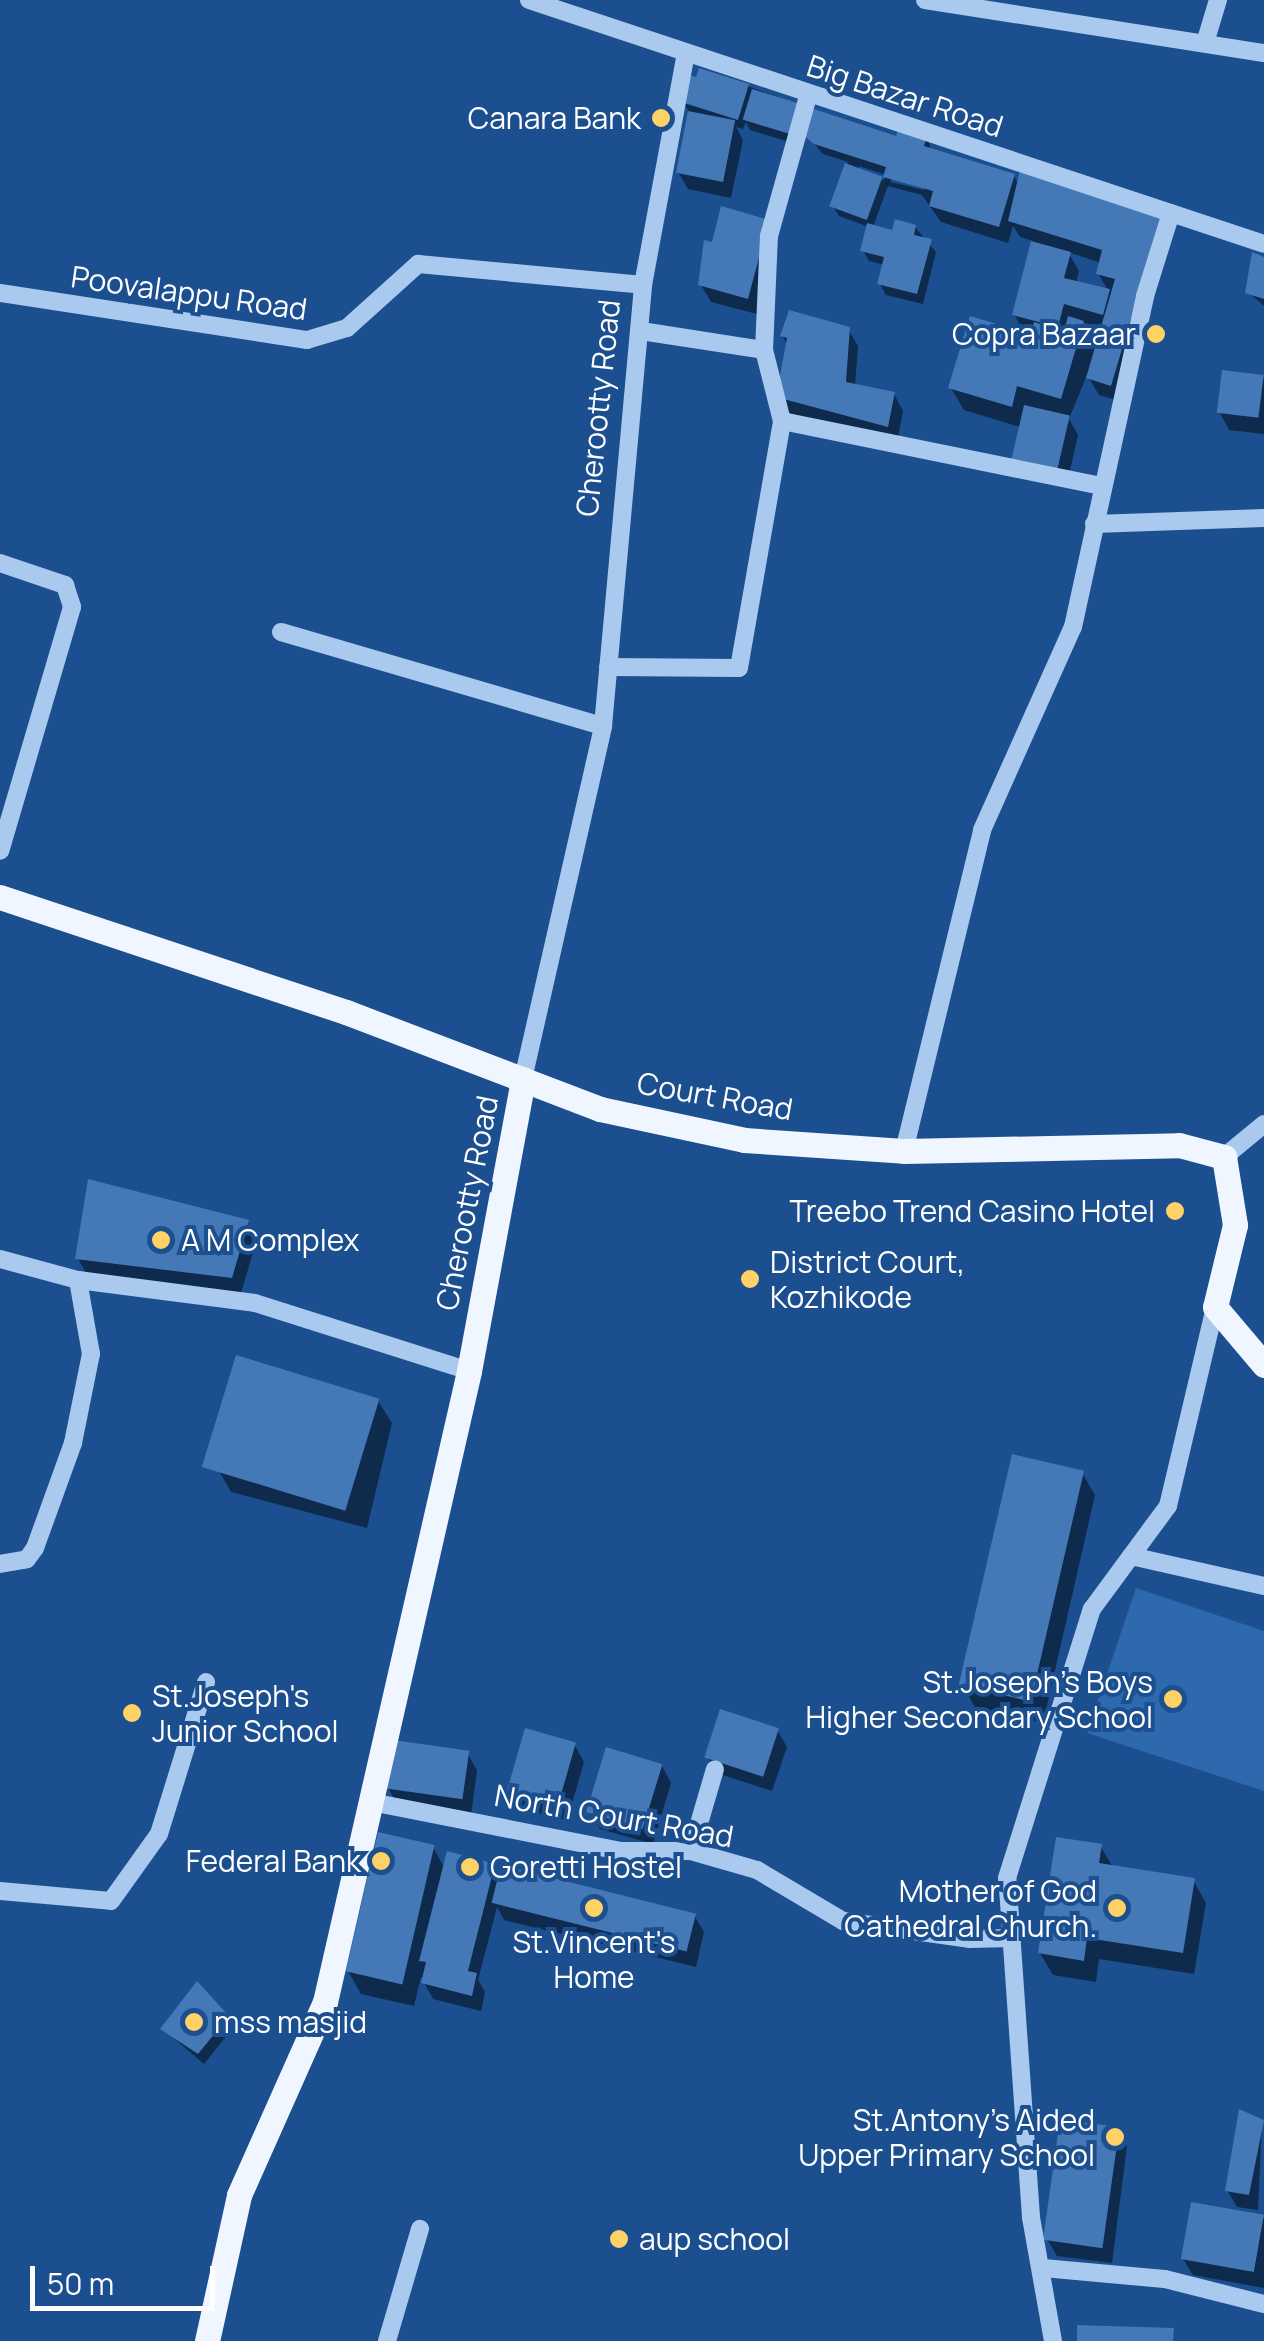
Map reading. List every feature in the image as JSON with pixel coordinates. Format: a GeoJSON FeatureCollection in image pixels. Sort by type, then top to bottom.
{"type":"FeatureCollection","features":[{"type":"Feature","properties":{"kind":"main road","name":"Court Road"},"geometry":{"type":"LineString","coordinates":[[0,897],[346,1012],[600,1108],[744,1140],[904,1151],[1179,1145],[1224,1157]]}},
{"type":"Feature","properties":{"kind":"main road","name":"Cherootty Road"},"geometry":{"type":"LineString","coordinates":[[207,2341],[239,2194],[324,2002],[469,1371],[523,1079]]}},
{"type":"Feature","properties":{"kind":"main road"},"geometry":{"type":"LineString","coordinates":[[1224,1157],[1235,1225],[1215,1308],[1264,1365]]}},
{"type":"Feature","properties":{"kind":"street","name":"Big Bazar Road"},"geometry":{"type":"LineString","coordinates":[[529,0],[1264,244]]}},
{"type":"Feature","properties":{"kind":"street"},"geometry":{"type":"LineString","coordinates":[[925,0],[1264,53]]}},
{"type":"Feature","properties":{"kind":"street"},"geometry":{"type":"LineString","coordinates":[[1205,42],[1218,0]]}},
{"type":"Feature","properties":{"kind":"street","name":"Cherootty Road"},"geometry":{"type":"LineString","coordinates":[[523,1079],[603,726],[643,285],[686,53]]}},
{"type":"Feature","properties":{"kind":"street"},"geometry":{"type":"LineString","coordinates":[[608,667],[738,668],[782,420],[764,350],[770,236],[808,93]]}},
{"type":"Feature","properties":{"kind":"street"},"geometry":{"type":"LineString","coordinates":[[904,1151],[982,830],[1073,627],[1101,486],[1171,214]]}},
{"type":"Feature","properties":{"kind":"street","name":"Poovalappu Road"},"geometry":{"type":"LineString","coordinates":[[0,293],[307,340],[347,328],[418,264],[643,285]]}},
{"type":"Feature","properties":{"kind":"street"},"geometry":{"type":"LineString","coordinates":[[640,331],[764,350]]}},
{"type":"Feature","properties":{"kind":"street"},"geometry":{"type":"LineString","coordinates":[[782,420],[1101,486]]}},
{"type":"Feature","properties":{"kind":"street"},"geometry":{"type":"LineString","coordinates":[[1094,524],[1264,518]]}},
{"type":"Feature","properties":{"kind":"street"},"geometry":{"type":"LineString","coordinates":[[0,563],[64,585],[72,607],[0,851]]}},
{"type":"Feature","properties":{"kind":"street"},"geometry":{"type":"LineString","coordinates":[[281,632],[603,726]]}},
{"type":"Feature","properties":{"kind":"street"},"geometry":{"type":"LineString","coordinates":[[1224,1157],[1264,1124]]}},
{"type":"Feature","properties":{"kind":"street"},"geometry":{"type":"LineString","coordinates":[[0,1259],[78,1280],[255,1302],[469,1371]]}},
{"type":"Feature","properties":{"kind":"street"},"geometry":{"type":"LineString","coordinates":[[0,1564],[28,1559],[35,1548],[73,1443],[91,1354],[78,1280]]}},
{"type":"Feature","properties":{"kind":"street"},"geometry":{"type":"LineString","coordinates":[[1052,2341],[1043,2268],[1030,2216],[1007,1878],[1092,1609],[1168,1506],[1215,1308]]}},
{"type":"Feature","properties":{"kind":"street"},"geometry":{"type":"LineString","coordinates":[[1131,1556],[1264,1586]]}},
{"type":"Feature","properties":{"kind":"street"},"geometry":{"type":"LineString","coordinates":[[0,1891],[111,1900],[159,1834],[206,1682]]}},
{"type":"Feature","properties":{"kind":"street"},"geometry":{"type":"LineString","coordinates":[[691,1851],[715,1769]]}},
{"type":"Feature","properties":{"kind":"street","name":"North Court Road"},"geometry":{"type":"LineString","coordinates":[[371,1802],[621,1851],[691,1851],[757,1870],[843,1921],[969,1939],[1013,1938]]}},
{"type":"Feature","properties":{"kind":"street"},"geometry":{"type":"LineString","coordinates":[[386,2341],[420,2229]]}},
{"type":"Feature","properties":{"kind":"street"},"geometry":{"type":"LineString","coordinates":[[1043,2268],[1165,2279],[1264,2304]]}},
{"type":"Feature","properties":{"kind":"shaded area","name":"St.Joseph's Boys Higher Secondary School"},"geometry":{"type":"Polygon","coordinates":[[[1136,1588],[1264,1631],[1264,1791],[1087,1733],[1136,1588]]]}},
{"type":"Feature","properties":{"kind":"building"},"geometry":{"type":"Polygon","coordinates":[[[699,68],[749,84],[738,120],[681,102],[689,75],[696,77],[699,68]]]}},
{"type":"Feature","properties":{"kind":"building"},"geometry":{"type":"Polygon","coordinates":[[[752,89],[802,104],[792,135],[743,120],[752,89]]]}},
{"type":"Feature","properties":{"kind":"building"},"geometry":{"type":"Polygon","coordinates":[[[811,108],[896,136],[900,124],[928,133],[924,146],[1015,174],[999,227],[929,206],[933,191],[883,177],[886,167],[814,144],[803,135],[811,108]]]}},
{"type":"Feature","properties":{"kind":"building"},"geometry":{"type":"Polygon","coordinates":[[[688,111],[735,120],[723,182],[676,173],[688,111]]]}},
{"type":"Feature","properties":{"kind":"building"},"geometry":{"type":"Polygon","coordinates":[[[845,163],[883,177],[867,220],[829,206],[845,163]]]}},
{"type":"Feature","properties":{"kind":"building"},"geometry":{"type":"Polygon","coordinates":[[[1020,170],[1161,218],[1111,386],[1086,378],[1115,279],[1096,274],[1102,250],[1008,221],[1020,170]]]}},
{"type":"Feature","properties":{"kind":"building"},"geometry":{"type":"Polygon","coordinates":[[[721,206],[769,220],[748,299],[698,285],[704,240],[712,242],[721,206]]]}},
{"type":"Feature","properties":{"kind":"building"},"geometry":{"type":"Polygon","coordinates":[[[895,219],[916,225],[914,235],[932,239],[917,294],[877,284],[884,257],[860,251],[867,223],[892,230],[895,219]]]}},
{"type":"Feature","properties":{"kind":"building"},"geometry":{"type":"Polygon","coordinates":[[[1031,241],[1071,252],[1064,278],[1110,289],[1103,315],[1064,304],[1058,327],[1012,315],[1031,241]]]}},
{"type":"Feature","properties":{"kind":"building"},"geometry":{"type":"Polygon","coordinates":[[[1252,252],[1264,257],[1264,299],[1245,293],[1252,252]]]}},
{"type":"Feature","properties":{"kind":"building"},"geometry":{"type":"Polygon","coordinates":[[[789,310],[850,327],[846,382],[895,392],[888,427],[776,397],[787,338],[780,336],[789,310]]]}},
{"type":"Feature","properties":{"kind":"building"},"geometry":{"type":"Polygon","coordinates":[[[970,316],[1030,334],[1034,322],[1064,331],[1068,316],[1084,321],[1061,399],[1017,386],[1012,407],[948,388],[970,316]]]}},
{"type":"Feature","properties":{"kind":"building"},"geometry":{"type":"Polygon","coordinates":[[[1222,370],[1264,375],[1258,418],[1217,413],[1222,370]]]}},
{"type":"Feature","properties":{"kind":"building"},"geometry":{"type":"Polygon","coordinates":[[[1024,405],[1070,416],[1057,472],[1011,462],[1024,405]]]}},
{"type":"Feature","properties":{"kind":"building","name":"A M Complex"},"geometry":{"type":"Polygon","coordinates":[[[88,1179],[249,1220],[232,1278],[75,1259],[88,1179]]]}},
{"type":"Feature","properties":{"kind":"building"},"geometry":{"type":"Polygon","coordinates":[[[236,1355],[379,1399],[345,1511],[202,1467],[236,1355]]]}},
{"type":"Feature","properties":{"kind":"building"},"geometry":{"type":"Polygon","coordinates":[[[1012,1454],[1084,1471],[1031,1702],[959,1685],[1012,1454]]]}},
{"type":"Feature","properties":{"kind":"building"},"geometry":{"type":"Polygon","coordinates":[[[720,1709],[779,1728],[763,1777],[704,1758],[720,1709]]]}},
{"type":"Feature","properties":{"kind":"building"},"geometry":{"type":"Polygon","coordinates":[[[525,1728],[576,1743],[558,1805],[507,1790],[525,1728]]]}},
{"type":"Feature","properties":{"kind":"building"},"geometry":{"type":"Polygon","coordinates":[[[393,1740],[469,1751],[462,1799],[386,1789],[393,1740]]]}},
{"type":"Feature","properties":{"kind":"building"},"geometry":{"type":"Polygon","coordinates":[[[606,1747],[662,1764],[643,1829],[586,1812],[606,1747]]]}},
{"type":"Feature","properties":{"kind":"building"},"geometry":{"type":"Polygon","coordinates":[[[378,1832],[435,1845],[402,1984],[346,1971],[378,1832]]]}},
{"type":"Feature","properties":{"kind":"building","name":"Mother of God Cathedral Church."},"geometry":{"type":"Polygon","coordinates":[[[1056,1837],[1102,1844],[1099,1863],[1195,1878],[1183,1953],[1087,1938],[1084,1961],[1038,1953],[1056,1837]]]}},
{"type":"Feature","properties":{"kind":"building"},"geometry":{"type":"Polygon","coordinates":[[[447,1851],[495,1864],[468,1971],[477,1973],[472,1996],[421,1983],[426,1962],[419,1961],[447,1851]]]}},
{"type":"Feature","properties":{"kind":"building","name":"St.Vincent's Home"},"geometry":{"type":"Polygon","coordinates":[[[501,1865],[696,1914],[687,1951],[492,1903],[501,1865]]]}},
{"type":"Feature","properties":{"kind":"building","name":"mss masjid"},"geometry":{"type":"Polygon","coordinates":[[[197,1981],[229,2016],[198,2054],[160,2029],[197,1981]]]}},
{"type":"Feature","properties":{"kind":"building"},"geometry":{"type":"Polygon","coordinates":[[[1239,2109],[1264,2120],[1249,2195],[1225,2191],[1239,2109]]]}},
{"type":"Feature","properties":{"kind":"building"},"geometry":{"type":"Polygon","coordinates":[[[1060,2119],[1119,2127],[1102,2248],[1043,2240],[1060,2119]]]}},
{"type":"Feature","properties":{"kind":"building"},"geometry":{"type":"Polygon","coordinates":[[[1191,2202],[1264,2215],[1254,2272],[1181,2259],[1191,2202]]]}},
{"type":"Feature","properties":{"kind":"building"},"geometry":{"type":"Polygon","coordinates":[[[1077,2325],[1174,2328],[1173,2341],[1077,2341],[1077,2325]]]}},
{"type":"Feature","properties":{"kind":"place","name":"Canara Bank"},"geometry":{"type":"Point","coordinates":[661,118]}},
{"type":"Feature","properties":{"kind":"place","name":"Copra Bazaar"},"geometry":{"type":"Point","coordinates":[1156,334]}},
{"type":"Feature","properties":{"kind":"place","name":"Treebo Trend Casino Hotel"},"geometry":{"type":"Point","coordinates":[1175,1211]}},
{"type":"Feature","properties":{"kind":"place","name":"A M Complex"},"geometry":{"type":"Point","coordinates":[161,1240]}},
{"type":"Feature","properties":{"kind":"place","name":"District Court, Kozhikode"},"geometry":{"type":"Point","coordinates":[750,1279]}},
{"type":"Feature","properties":{"kind":"place","name":"St.Joseph's Boys Higher Secondary School"},"geometry":{"type":"Point","coordinates":[1173,1699]}},
{"type":"Feature","properties":{"kind":"place","name":"St.Joseph's Junior School"},"geometry":{"type":"Point","coordinates":[132,1713]}},
{"type":"Feature","properties":{"kind":"place","name":"Federal Bank"},"geometry":{"type":"Point","coordinates":[381,1861]}},
{"type":"Feature","properties":{"kind":"place","name":"Goretti Hostel"},"geometry":{"type":"Point","coordinates":[470,1867]}},
{"type":"Feature","properties":{"kind":"place","name":"St.Vincent's Home"},"geometry":{"type":"Point","coordinates":[594,1908]}},
{"type":"Feature","properties":{"kind":"place","name":"Mother of God Cathedral Church."},"geometry":{"type":"Point","coordinates":[1117,1908]}},
{"type":"Feature","properties":{"kind":"place","name":"mss masjid"},"geometry":{"type":"Point","coordinates":[194,2022]}},
{"type":"Feature","properties":{"kind":"place","name":"St.Antony's Aided Upper Primary School"},"geometry":{"type":"Point","coordinates":[1115,2137]}},
{"type":"Feature","properties":{"kind":"place","name":"aup school"},"geometry":{"type":"Point","coordinates":[619,2239]}}]}
